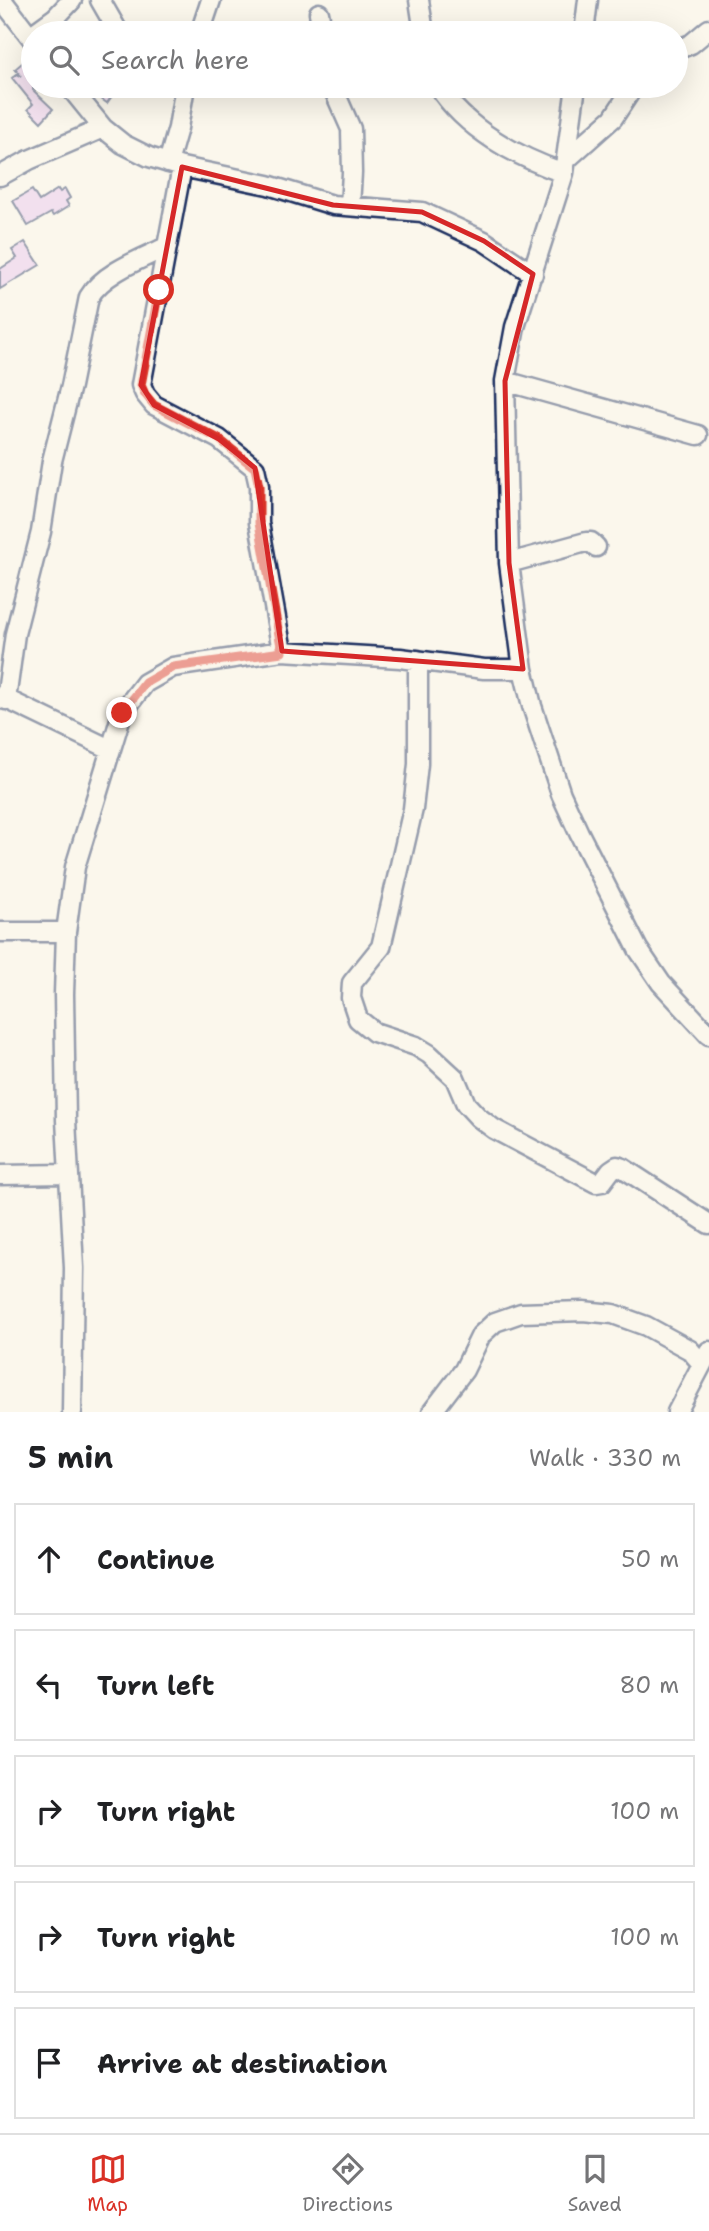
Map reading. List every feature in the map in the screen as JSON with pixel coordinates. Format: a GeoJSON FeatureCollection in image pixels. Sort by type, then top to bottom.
{"type":"FeatureCollection","features":[{"type":"Feature","properties":{"kind":"street"},"geometry":{"type":"LineString","coordinates":[[2,0],[21,22]]}},
{"type":"Feature","properties":{"kind":"street"},"geometry":{"type":"LineString","coordinates":[[51,21],[72,0]]}},
{"type":"Feature","properties":{"kind":"street"},"geometry":{"type":"LineString","coordinates":[[100,0],[112,21]]}},
{"type":"Feature","properties":{"kind":"street"},"geometry":{"type":"LineString","coordinates":[[204,21],[211,0]]}},
{"type":"Feature","properties":{"kind":"street"},"geometry":{"type":"LineString","coordinates":[[419,0],[422,21]]}},
{"type":"Feature","properties":{"kind":"street"},"geometry":{"type":"LineString","coordinates":[[585,21],[588,0]]}},
{"type":"Feature","properties":{"kind":"street"},"geometry":{"type":"LineString","coordinates":[[319,13],[321,21]]}},
{"type":"Feature","properties":{"kind":"street"},"geometry":{"type":"LineString","coordinates":[[688,45],[709,29]]}},
{"type":"Feature","properties":{"kind":"street"},"geometry":{"type":"LineString","coordinates":[[79,98],[103,128],[123,144],[175,165],[268,185],[333,205],[422,212],[484,241],[533,274]]}},
{"type":"Feature","properties":{"kind":"street"},"geometry":{"type":"LineString","coordinates":[[183,98],[166,247],[141,385],[154,405],[219,439],[255,468],[259,486],[259,523],[282,652]]}},
{"type":"Feature","properties":{"kind":"street"},"geometry":{"type":"LineString","coordinates":[[337,98],[351,129],[350,206]]}},
{"type":"Feature","properties":{"kind":"street"},"geometry":{"type":"LineString","coordinates":[[447,98],[455,109],[489,137],[549,168],[565,167],[613,118],[626,98]]}},
{"type":"Feature","properties":{"kind":"street"},"geometry":{"type":"LineString","coordinates":[[574,98],[565,167],[515,327],[505,381],[509,563],[523,669],[557,782],[579,833],[638,949],[661,983],[709,1035]]}},
{"type":"Feature","properties":{"kind":"street"},"geometry":{"type":"LineString","coordinates":[[0,176],[29,160],[103,128]]}},
{"type":"Feature","properties":{"kind":"street"},"geometry":{"type":"LineString","coordinates":[[110,749],[3,698],[15,634],[41,532],[52,461],[89,297],[94,288],[103,282],[166,247]]}},
{"type":"Feature","properties":{"kind":"street"},"geometry":{"type":"LineString","coordinates":[[505,381],[698,435]]}},
{"type":"Feature","properties":{"kind":"street"},"geometry":{"type":"LineString","coordinates":[[509,563],[586,542],[593,543],[596,547]]}},
{"type":"Feature","properties":{"kind":"street"},"geometry":{"type":"LineString","coordinates":[[72,1412],[74,1268],[68,1174],[64,994],[66,932],[75,867],[122,713],[145,683],[173,667],[282,652],[418,660],[484,669],[523,669]]}},
{"type":"Feature","properties":{"kind":"street"},"geometry":{"type":"LineString","coordinates":[[418,660],[418,764],[413,808],[381,947],[352,982],[351,998],[358,1019],[374,1032],[416,1046],[429,1054],[455,1078],[466,1104],[472,1111],[494,1129],[596,1183],[602,1182],[617,1166],[622,1168],[709,1224]]}},
{"type":"Feature","properties":{"kind":"street"},"geometry":{"type":"LineString","coordinates":[[0,932],[66,932]]}},
{"type":"Feature","properties":{"kind":"street"},"geometry":{"type":"LineString","coordinates":[[0,1175],[68,1174]]}},
{"type":"Feature","properties":{"kind":"street"},"geometry":{"type":"LineString","coordinates":[[432,1412],[464,1370],[481,1335],[495,1322],[521,1313],[583,1311],[612,1314],[646,1326],[706,1357],[677,1412]]}},
{"type":"Feature","properties":{"kind":"highlighted area"},"geometry":{"type":"Polygon","coordinates":[[[182,167],[333,205],[422,212],[484,241],[533,274],[505,381],[509,563],[523,669],[282,651],[255,468],[219,439],[154,405],[141,385],[182,167]]]}},
{"type":"Feature","properties":{"kind":"building"},"geometry":{"type":"Polygon","coordinates":[[[21,64],[21,76],[15,69],[21,64]]]}},
{"type":"Feature","properties":{"kind":"building"},"geometry":{"type":"Polygon","coordinates":[[[17,74],[21,76],[21,89],[12,78],[17,74]]]}},
{"type":"Feature","properties":{"kind":"building"},"geometry":{"type":"Polygon","coordinates":[[[28,98],[41,98],[53,109],[41,122],[28,109],[33,104],[28,98]]]}},
{"type":"Feature","properties":{"kind":"building"},"geometry":{"type":"Polygon","coordinates":[[[58,189],[60,192],[65,189],[70,198],[66,201],[69,206],[28,226],[13,201],[32,190],[39,201],[58,189]]]}},
{"type":"Feature","properties":{"kind":"building"},"geometry":{"type":"Polygon","coordinates":[[[25,242],[40,265],[0,289],[0,269],[17,258],[12,250],[25,242]]]}},
{"type":"Feature","properties":{"kind":"route"},"geometry":{"type":"LineString","coordinates":[[122,713],[145,683],[173,667],[282,652],[259,523],[259,486],[255,468],[219,439],[154,405],[141,385],[159,290]]}}]}
